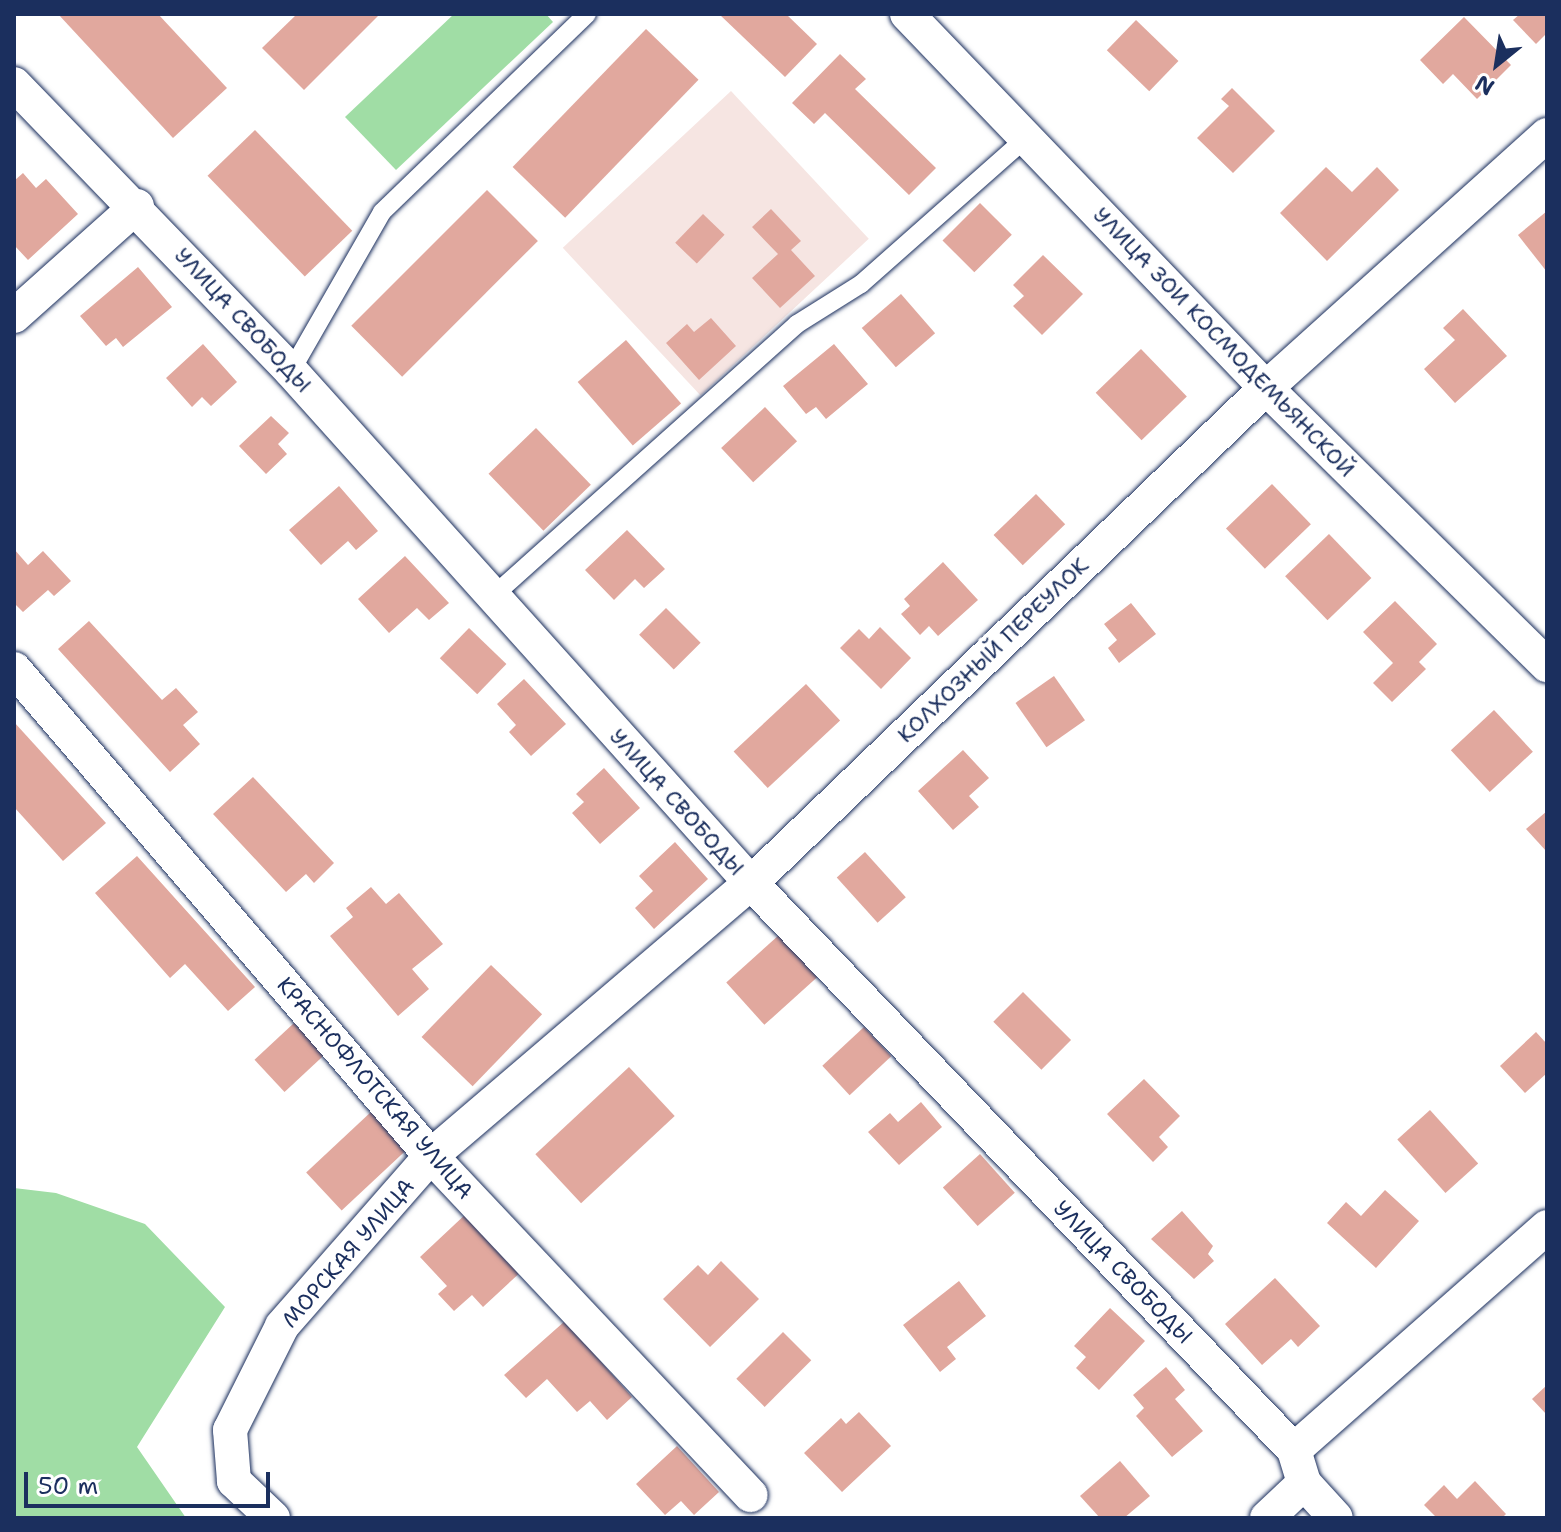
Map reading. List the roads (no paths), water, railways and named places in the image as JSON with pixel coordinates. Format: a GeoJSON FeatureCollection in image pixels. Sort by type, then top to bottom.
{"type":"FeatureCollection","features":[{"type":"Feature","properties":{"kind":"street","name":"УЛИЦА ЗОИ КОСМОДЕМЬЯНСКОЙ"},"geometry":{"type":"LineString","coordinates":[[907,14],[1266,388],[1547,665]]}},
{"type":"Feature","properties":{"kind":"street","name":"УЛИЦА СВОБОДЫ"},"geometry":{"type":"LineString","coordinates":[[14,84],[137,206],[291,371],[751,883],[1294,1450],[1304,1483],[1336,1518]]}},
{"type":"Feature","properties":{"kind":"street","name":"КОЛХОЗНЫЙ ПЕРЕУЛОК"},"geometry":{"type":"LineString","coordinates":[[431,1156],[751,883],[1266,388],[1547,135]]}},
{"type":"Feature","properties":{"kind":"street"},"geometry":{"type":"LineString","coordinates":[[14,316],[137,206]]}},
{"type":"Feature","properties":{"kind":"street","name":"КРАСНОФЛОТСКАЯ УЛИЦА"},"geometry":{"type":"LineString","coordinates":[[14,669],[431,1156],[751,1495]]}},
{"type":"Feature","properties":{"kind":"street","name":"МОРСКАЯ УЛИЦА"},"geometry":{"type":"LineString","coordinates":[[273,1518],[234,1481],[230,1430],[282,1326],[431,1156]]}},
{"type":"Feature","properties":{"kind":"street"},"geometry":{"type":"LineString","coordinates":[[1294,1450],[1547,1227]]}},
{"type":"Feature","properties":{"kind":"street"},"geometry":{"type":"LineString","coordinates":[[1267,1518],[1304,1483]]}},
{"type":"Feature","properties":{"kind":"lane"},"geometry":{"type":"LineString","coordinates":[[291,371],[382,212],[587,14]]}},
{"type":"Feature","properties":{"kind":"lane"},"geometry":{"type":"LineString","coordinates":[[493,596],[797,324],[861,284],[1026,138]]}}]}
